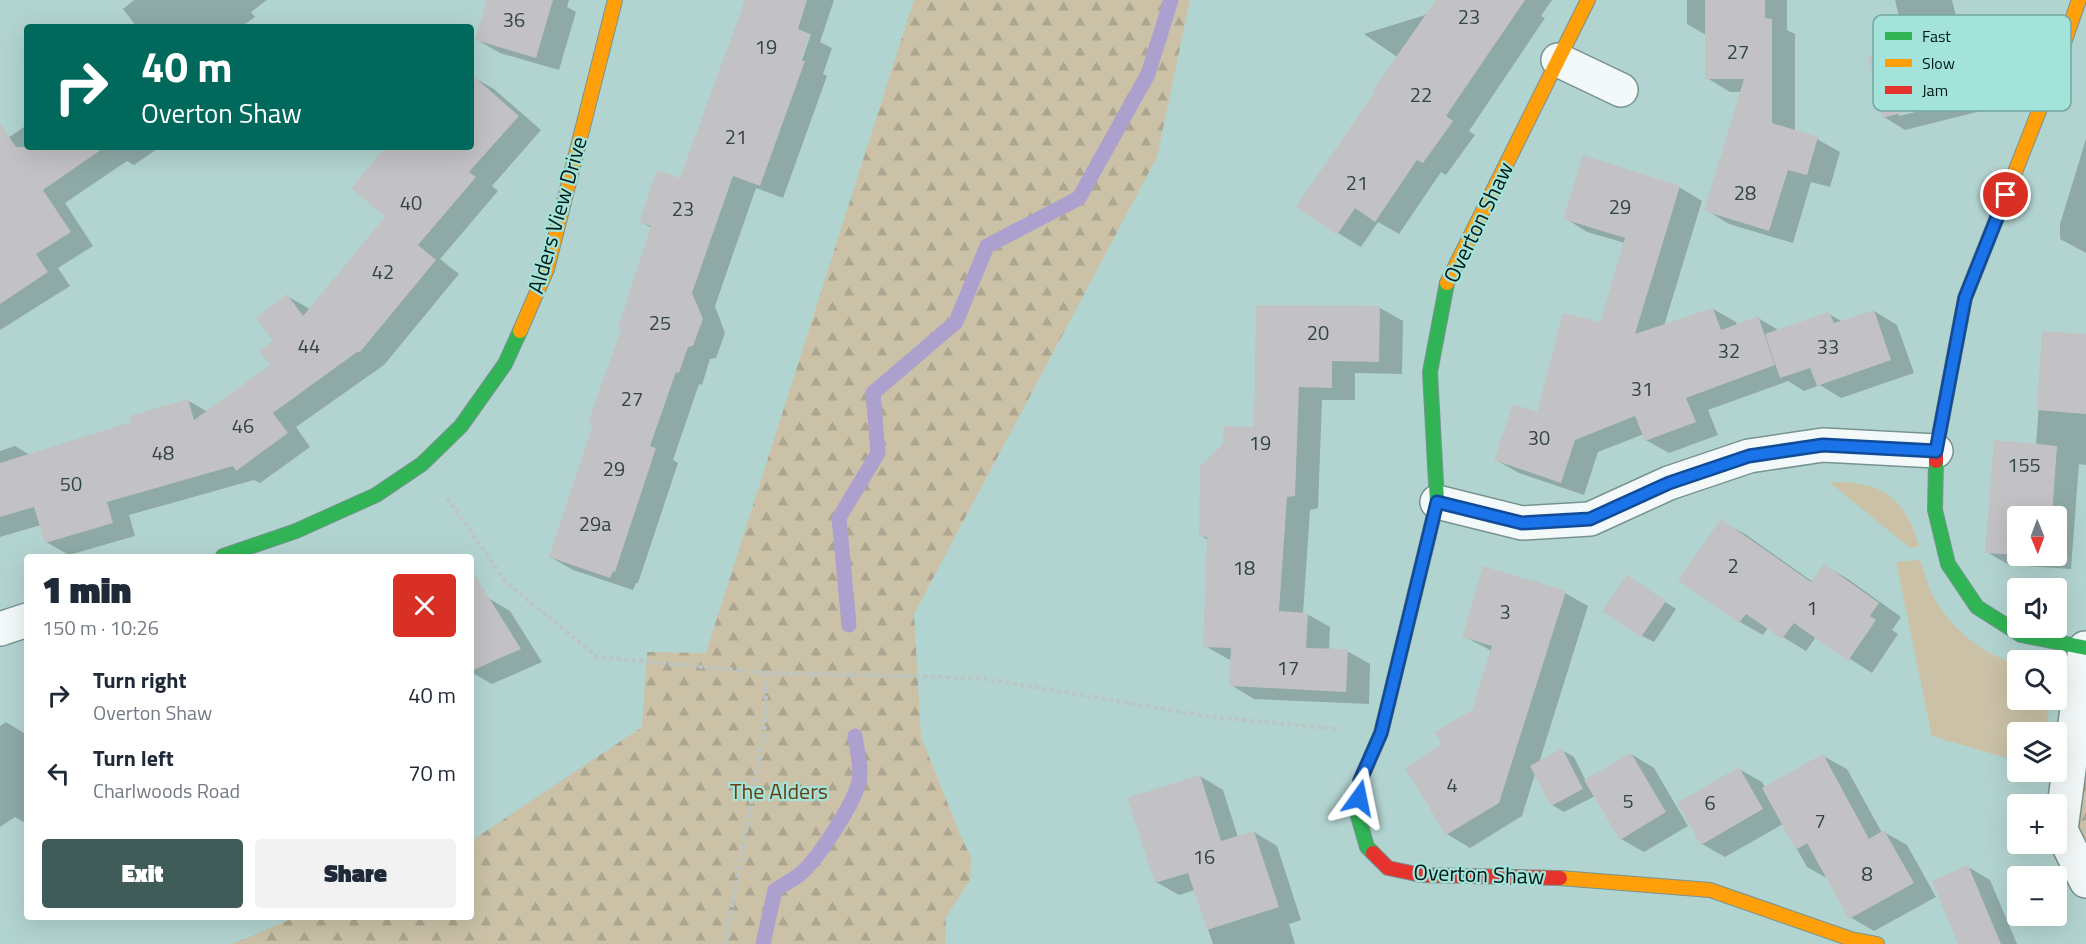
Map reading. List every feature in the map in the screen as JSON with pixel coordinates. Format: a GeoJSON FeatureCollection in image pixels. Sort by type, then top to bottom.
{"type":"FeatureCollection","features":[{"type":"Feature","properties":{"kind":"street","name":"Alders View Drive"},"geometry":{"type":"LineString","coordinates":[[229,554],[296,531],[376,495],[422,464],[461,426],[505,364],[547,269],[615,0]]}},
{"type":"Feature","properties":{"kind":"street","name":"Overton Shaw"},"geometry":{"type":"LineString","coordinates":[[1588,0],[1448,280],[1430,372],[1437,502],[1381,733],[1360,781],[1358,816],[1367,847],[1388,868],[1421,875],[1576,878],[1710,890],[1851,939],[1877,944]]}},
{"type":"Feature","properties":{"kind":"street"},"geometry":{"type":"LineString","coordinates":[[2071,23],[2079,0]]}},
{"type":"Feature","properties":{"kind":"street"},"geometry":{"type":"LineString","coordinates":[[1558,60],[1621,90]]}},
{"type":"Feature","properties":{"kind":"street"},"geometry":{"type":"LineString","coordinates":[[2039,111],[1965,298],[1936,451],[1935,510],[1947,564],[1977,607],[2021,635],[2085,648],[2061,830],[2086,881]]}},
{"type":"Feature","properties":{"kind":"street"},"geometry":{"type":"LineString","coordinates":[[1437,502],[1522,523],[1590,519],[1669,483],[1749,456],[1823,445],[1936,451]]}},
{"type":"Feature","properties":{"kind":"street"},"geometry":{"type":"LineString","coordinates":[[0,629],[24,621]]}},
{"type":"Feature","properties":{"kind":"path"},"geometry":{"type":"LineString","coordinates":[[422,464],[506,582],[597,657],[767,673],[980,678],[1206,716],[1381,733]]}},
{"type":"Feature","properties":{"kind":"path"},"geometry":{"type":"LineString","coordinates":[[725,944],[764,733],[767,673]]}},
{"type":"Feature","properties":{"kind":"green space","name":"The Alders"},"geometry":{"type":"Polygon","coordinates":[[[914,0],[1190,0],[1157,157],[914,614],[921,737],[971,857],[970,880],[946,917],[945,944],[232,944],[289,920],[474,920],[474,839],[642,727],[647,652],[706,653],[914,0]]]}},
{"type":"Feature","properties":{"kind":"green space"},"geometry":{"type":"Polygon","coordinates":[[[1829,482],[1863,485],[1888,495],[1906,515],[1919,546],[1910,548],[1829,482]]]}},
{"type":"Feature","properties":{"kind":"green space"},"geometry":{"type":"Polygon","coordinates":[[[1920,560],[1928,585],[1943,612],[1970,640],[2007,661],[2007,710],[2047,710],[2047,722],[2007,722],[2007,758],[1932,736],[1896,562],[1920,560]]]}},
{"type":"Feature","properties":{"kind":"green space"},"geometry":{"type":"Polygon","coordinates":[[[2086,742],[2086,860],[2078,829],[2086,742]]]}},
{"type":"Feature","properties":{"kind":"building"},"geometry":{"type":"Polygon","coordinates":[[[487,0],[553,0],[536,58],[475,40],[487,0]]]}},
{"type":"Feature","properties":{"kind":"building"},"geometry":{"type":"Polygon","coordinates":[[[745,0],[807,0],[798,29],[810,34],[800,60],[805,61],[760,186],[733,176],[692,293],[703,319],[693,346],[688,347],[679,373],[676,372],[650,446],[656,448],[615,572],[613,571],[610,578],[549,557],[593,424],[588,423],[621,329],[618,328],[651,226],[639,222],[657,170],[680,178],[745,0]]]}},
{"type":"Feature","properties":{"kind":"building"},"geometry":{"type":"Polygon","coordinates":[[[1436,0],[1525,0],[1446,116],[1453,121],[1423,163],[1417,160],[1375,222],[1355,208],[1337,235],[1296,207],[1436,0]]]}},
{"type":"Feature","properties":{"kind":"building"},"geometry":{"type":"Polygon","coordinates":[[[1705,0],[1765,0],[1765,18],[1772,19],[1772,123],[1818,137],[1807,175],[1788,170],[1769,231],[1704,211],[1744,79],[1705,79],[1705,0]]]}},
{"type":"Feature","properties":{"kind":"building"},"geometry":{"type":"Polygon","coordinates":[[[1873,56],[1873,79],[1868,57],[1873,56]]]}},
{"type":"Feature","properties":{"kind":"building"},"geometry":{"type":"Polygon","coordinates":[[[474,77],[519,116],[469,172],[476,177],[418,245],[436,260],[360,352],[273,413],[288,433],[236,471],[233,466],[107,502],[113,523],[45,543],[34,507],[0,517],[0,463],[131,422],[130,416],[188,399],[194,420],[270,365],[259,351],[273,341],[256,318],[287,294],[303,316],[385,217],[351,188],[383,150],[474,150],[474,77]]]}},
{"type":"Feature","properties":{"kind":"building"},"geometry":{"type":"Polygon","coordinates":[[[1880,111],[1911,111],[1882,118],[1880,111]]]}},
{"type":"Feature","properties":{"kind":"building"},"geometry":{"type":"Polygon","coordinates":[[[0,123],[16,147],[24,147],[24,150],[101,150],[43,190],[71,232],[36,254],[48,272],[0,304],[0,123]]]}},
{"type":"Feature","properties":{"kind":"building"},"geometry":{"type":"Polygon","coordinates":[[[1583,155],[1680,186],[1635,334],[1713,308],[1721,330],[1758,316],[1775,365],[1686,398],[1696,422],[1645,441],[1635,416],[1575,440],[1561,483],[1494,460],[1513,404],[1537,412],[1563,313],[1600,322],[1625,238],[1563,219],[1583,155]]]}},
{"type":"Feature","properties":{"kind":"building"},"geometry":{"type":"Polygon","coordinates":[[[1256,305],[1380,306],[1379,362],[1332,361],[1332,388],[1299,387],[1295,496],[1287,497],[1279,611],[1308,613],[1306,648],[1348,649],[1346,692],[1229,686],[1231,648],[1203,647],[1207,537],[1199,536],[1200,466],[1223,444],[1224,426],[1254,427],[1256,305]]]}},
{"type":"Feature","properties":{"kind":"building"},"geometry":{"type":"Polygon","coordinates":[[[1874,310],[1891,360],[1817,386],[1810,368],[1780,378],[1765,334],[1829,312],[1834,323],[1874,310]]]}},
{"type":"Feature","properties":{"kind":"building"},"geometry":{"type":"Polygon","coordinates":[[[2042,331],[2086,334],[2086,414],[2037,410],[2042,331]]]}},
{"type":"Feature","properties":{"kind":"building"},"geometry":{"type":"Polygon","coordinates":[[[1994,440],[2057,446],[2053,506],[2007,506],[2007,554],[1985,553],[1994,440]]]}},
{"type":"Feature","properties":{"kind":"building"},"geometry":{"type":"Polygon","coordinates":[[[1721,519],[1811,582],[1824,564],[1879,603],[1870,616],[1876,620],[1848,661],[1794,623],[1782,639],[1746,614],[1739,623],[1678,580],[1721,519]]]}},
{"type":"Feature","properties":{"kind":"building"},"geometry":{"type":"Polygon","coordinates":[[[1483,566],[1566,591],[1499,803],[1446,835],[1405,768],[1442,744],[1435,732],[1472,710],[1492,646],[1462,637],[1483,566]]]}},
{"type":"Feature","properties":{"kind":"building"},"geometry":{"type":"Polygon","coordinates":[[[474,574],[521,649],[474,670],[474,574]]]}},
{"type":"Feature","properties":{"kind":"building"},"geometry":{"type":"Polygon","coordinates":[[[1627,575],[1666,601],[1641,637],[1602,611],[1627,575]]]}},
{"type":"Feature","properties":{"kind":"building"},"geometry":{"type":"Polygon","coordinates":[[[1562,748],[1583,789],[1551,806],[1530,766],[1562,748]]]}},
{"type":"Feature","properties":{"kind":"building"},"geometry":{"type":"Polygon","coordinates":[[[1631,753],[1666,812],[1620,840],[1584,780],[1631,753]]]}},
{"type":"Feature","properties":{"kind":"building"},"geometry":{"type":"Polygon","coordinates":[[[1823,754],[1869,839],[1884,830],[1914,883],[1849,919],[1807,843],[1796,850],[1762,788],[1823,754]]]}},
{"type":"Feature","properties":{"kind":"building"},"geometry":{"type":"Polygon","coordinates":[[[1739,767],[1763,809],[1701,845],[1677,803],[1739,767]]]}},
{"type":"Feature","properties":{"kind":"building"},"geometry":{"type":"Polygon","coordinates":[[[1200,775],[1221,841],[1254,831],[1279,907],[1207,930],[1188,873],[1155,883],[1127,798],[1200,775]]]}},
{"type":"Feature","properties":{"kind":"building"},"geometry":{"type":"Polygon","coordinates":[[[1968,865],[2001,944],[1958,944],[1932,881],[1968,865]]]}},
{"type":"Feature","properties":{"kind":"waterway"},"geometry":{"type":"LineString","coordinates":[[849,625],[839,518],[878,453],[873,393],[956,322],[987,246],[1079,198],[1148,74],[1171,0]]}},
{"type":"Feature","properties":{"kind":"waterway"},"geometry":{"type":"LineString","coordinates":[[763,944],[775,890],[799,875],[815,858],[842,818],[855,792],[860,771],[855,736]]}},
{"type":"Feature","properties":{"kind":"traffic: fast"},"geometry":{"type":"LineString","coordinates":[[1373,853],[1367,847],[1358,816],[1360,781],[1381,733],[1437,502],[1430,372],[1447,283]]}},
{"type":"Feature","properties":{"kind":"traffic: fast"},"geometry":{"type":"LineString","coordinates":[[229,554],[296,531],[376,495],[422,464],[461,426],[505,364],[520,331]]}},
{"type":"Feature","properties":{"kind":"traffic: fast"},"geometry":{"type":"LineString","coordinates":[[1936,461],[1935,510],[1948,564],[1977,607],[2021,635],[2086,648]]}},
{"type":"Feature","properties":{"kind":"traffic: slow"},"geometry":{"type":"LineString","coordinates":[[520,331],[547,269],[615,0]]}},
{"type":"Feature","properties":{"kind":"traffic: slow"},"geometry":{"type":"LineString","coordinates":[[1447,283],[1588,0]]}},
{"type":"Feature","properties":{"kind":"traffic: slow"},"geometry":{"type":"LineString","coordinates":[[2071,23],[2079,0]]}},
{"type":"Feature","properties":{"kind":"traffic: slow"},"geometry":{"type":"LineString","coordinates":[[1998,215],[2039,111]]}},
{"type":"Feature","properties":{"kind":"traffic: slow"},"geometry":{"type":"LineString","coordinates":[[1560,878],[1710,890],[1851,939],[1877,944]]}},
{"type":"Feature","properties":{"kind":"traffic: jam"},"geometry":{"type":"LineString","coordinates":[[1936,461],[1965,298],[1998,215]]}},
{"type":"Feature","properties":{"kind":"traffic: jam"},"geometry":{"type":"LineString","coordinates":[[1373,853],[1388,868],[1421,875],[1560,878]]}},
{"type":"Feature","properties":{"kind":"route"},"geometry":{"type":"LineString","coordinates":[[1359,798],[1360,781],[1381,733],[1437,502],[1522,523],[1590,519],[1669,483],[1749,456],[1823,445],[1936,451],[1965,298],[2006,195]]}}]}
